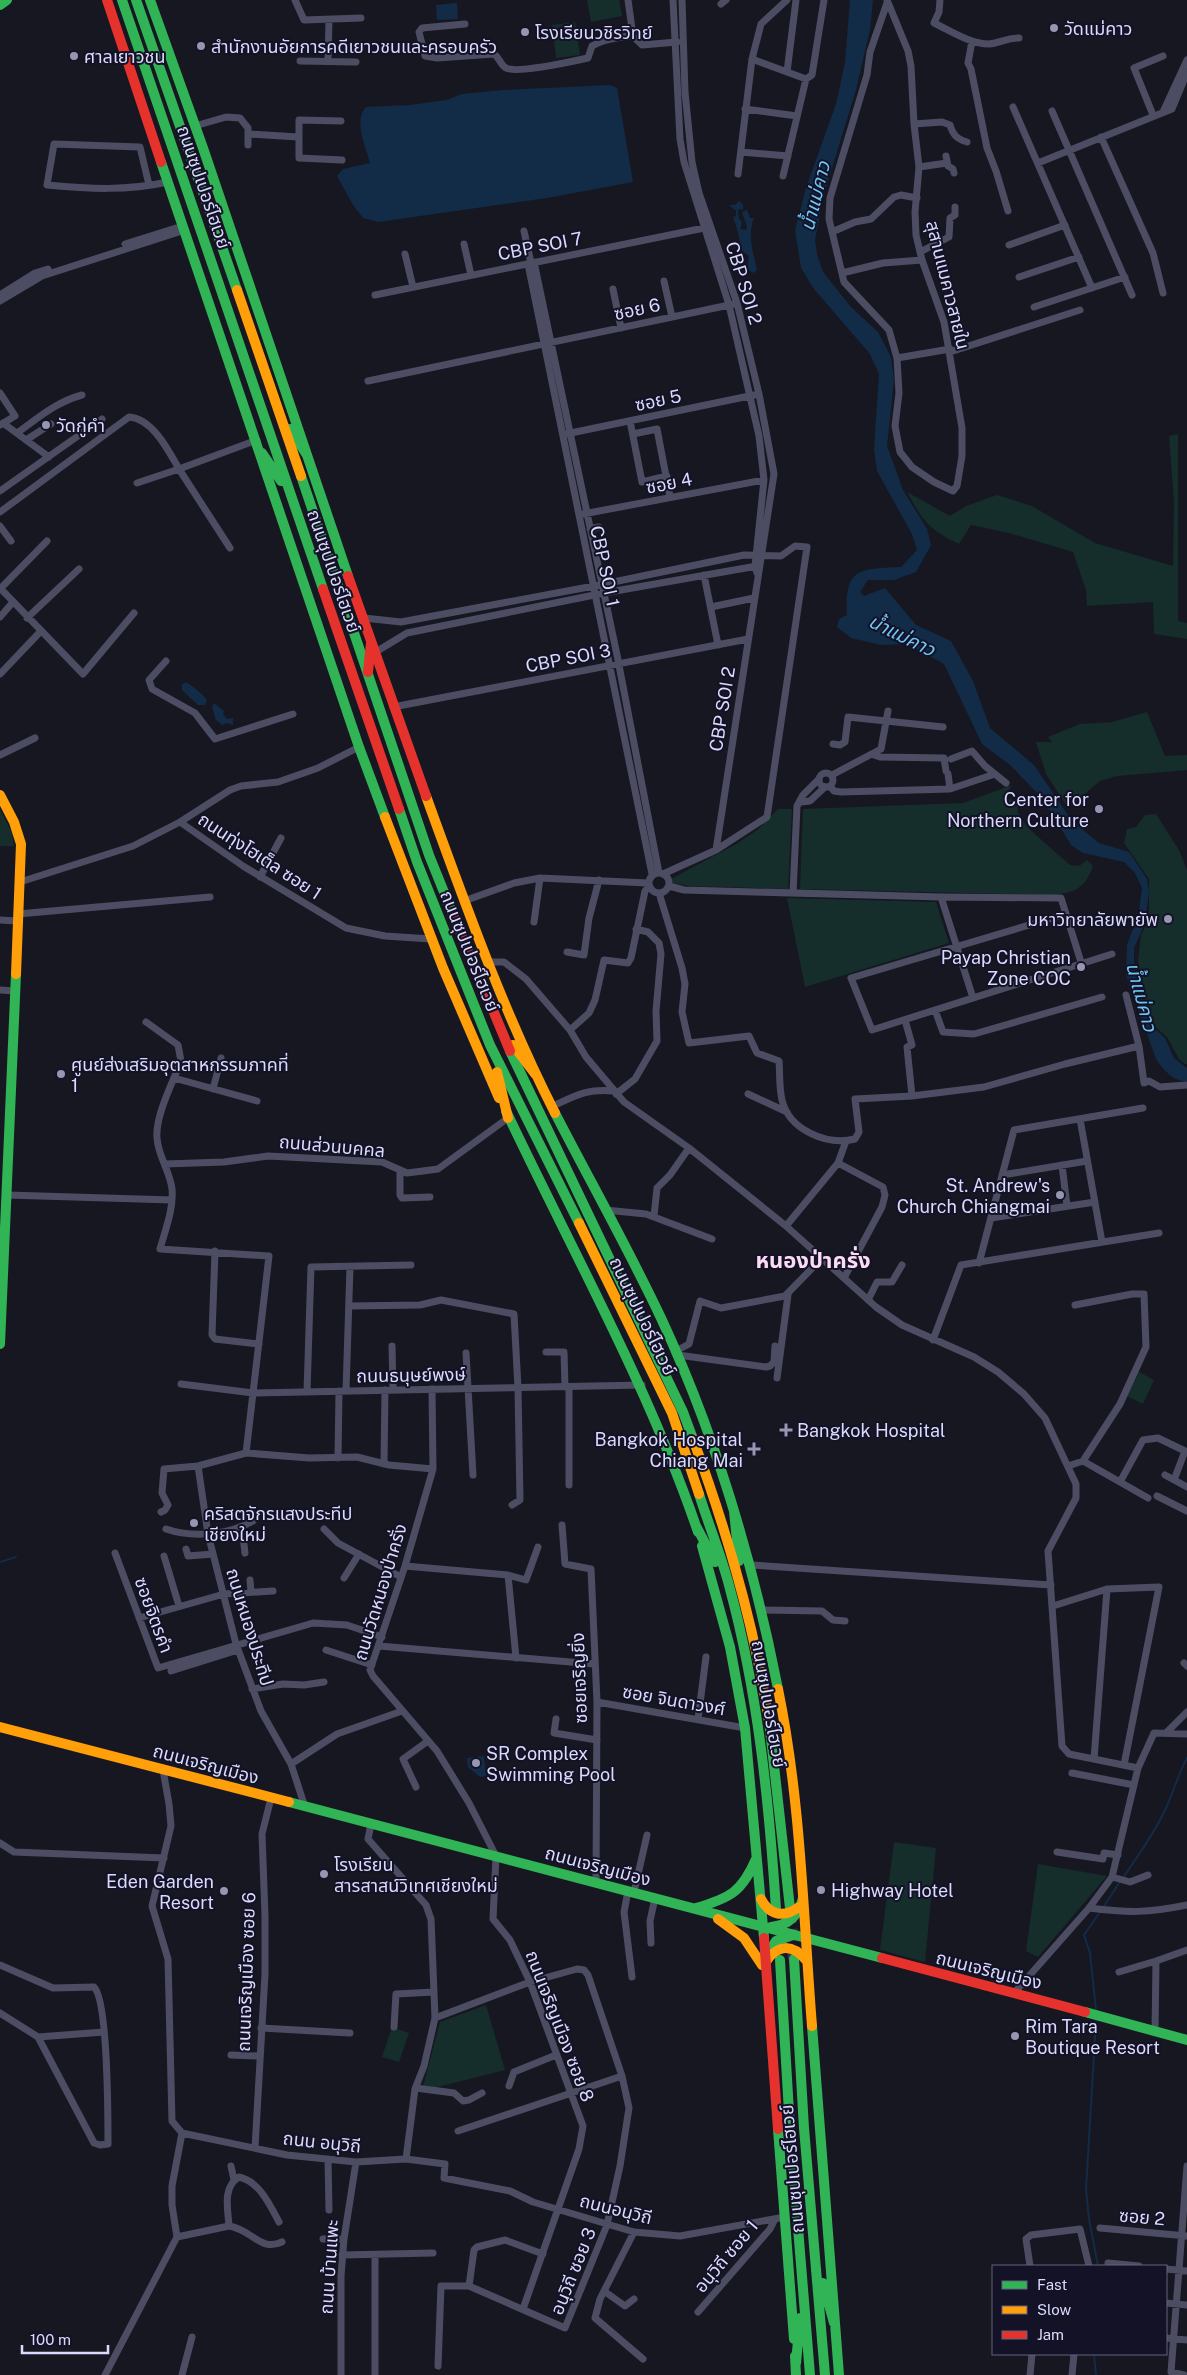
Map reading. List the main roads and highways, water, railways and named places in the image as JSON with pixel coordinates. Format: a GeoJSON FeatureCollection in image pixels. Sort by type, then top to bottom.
{"type":"FeatureCollection","features":[{"type":"Feature","properties":{"kind":"main road"},"geometry":{"type":"LineString","coordinates":[[107,0],[403,869],[508,1118],[642,1385],[696,1526],[730,1648],[745,1728],[758,1856],[766,1966],[780,2218],[796,2363]]}},
{"type":"Feature","properties":{"kind":"main road","name":"ถนนซุปเปอร์ไฮเวย์"},"geometry":{"type":"LineString","coordinates":[[122,0],[417,862],[490,1045],[640,1344],[672,1413],[730,1588],[746,1659],[763,1761],[773,1852],[776,1908]]}},
{"type":"Feature","properties":{"kind":"main road","name":"ถนนซุปเปอร์ไฮเวย์"},"geometry":{"type":"LineString","coordinates":[[136,0],[280,414],[429,855],[496,1023],[683,1412],[706,1472],[742,1591],[772,1742],[781,1800],[790,1908]]}},
{"type":"Feature","properties":{"kind":"main road"},"geometry":{"type":"LineString","coordinates":[[150,0],[195,126],[393,707],[464,901],[551,1107],[677,1353],[699,1407],[751,1565],[763,1610],[786,1736],[805,1890],[808,1961],[839,2375]]}},
{"type":"Feature","properties":{"kind":"main road"},"geometry":{"type":"LineString","coordinates":[[280,414],[307,455]]}},
{"type":"Feature","properties":{"kind":"main road"},"geometry":{"type":"LineString","coordinates":[[262,453],[290,494]]}},
{"type":"Feature","properties":{"kind":"main road"},"geometry":{"type":"LineString","coordinates":[[368,677],[373,648]]}},
{"type":"Feature","properties":{"kind":"main road"},"geometry":{"type":"LineString","coordinates":[[0,795],[11,813],[21,843],[15,991],[5,1134],[6,1196],[0,1344]]}},
{"type":"Feature","properties":{"kind":"main road"},"geometry":{"type":"LineString","coordinates":[[496,1023],[536,1075]]}},
{"type":"Feature","properties":{"kind":"main road"},"geometry":{"type":"LineString","coordinates":[[490,1045],[508,1118]]}},
{"type":"Feature","properties":{"kind":"main road"},"geometry":{"type":"LineString","coordinates":[[734,1511],[742,1591]]}},
{"type":"Feature","properties":{"kind":"main road"},"geometry":{"type":"LineString","coordinates":[[696,1526],[730,1588]]}},
{"type":"Feature","properties":{"kind":"main road","name":"ถนนเจริญเมือง"},"geometry":{"type":"LineString","coordinates":[[0,1727],[1015,1992],[1187,2040]]}},
{"type":"Feature","properties":{"kind":"main road"},"geometry":{"type":"LineString","coordinates":[[695,1908],[724,1899],[739,1890],[748,1879],[758,1856]]}},
{"type":"Feature","properties":{"kind":"main road"},"geometry":{"type":"LineString","coordinates":[[762,1927],[779,1926],[795,1917],[802,1904],[805,1890]]}},
{"type":"Feature","properties":{"kind":"main road"},"geometry":{"type":"LineString","coordinates":[[760,1894],[766,1909],[776,1915],[789,1914],[802,1904]]}},
{"type":"Feature","properties":{"kind":"main road"},"geometry":{"type":"LineString","coordinates":[[695,1908],[724,1922],[742,1934],[766,1966]]}},
{"type":"Feature","properties":{"kind":"main road"},"geometry":{"type":"LineString","coordinates":[[766,1966],[772,1944],[779,1938],[788,1936],[807,1938]]}},
{"type":"Feature","properties":{"kind":"main road"},"geometry":{"type":"LineString","coordinates":[[808,1961],[814,1949],[824,1943]]}},
{"type":"Feature","properties":{"kind":"main road"},"geometry":{"type":"LineString","coordinates":[[766,1966],[774,1951],[789,1949],[800,1953],[808,1961]]}},
{"type":"Feature","properties":{"kind":"main road","name":"ถนนซุปเปอร์ไฮเวย์"},"geometry":{"type":"LineString","coordinates":[[794,1959],[804,2128],[825,2375]]}},
{"type":"Feature","properties":{"kind":"main road","name":"ถนนซุปเปอร์ไฮเวย์"},"geometry":{"type":"LineString","coordinates":[[780,1960],[790,2129],[810,2375]]}},
{"type":"Feature","properties":{"kind":"main road"},"geometry":{"type":"LineString","coordinates":[[816,2257],[834,2323]]}},
{"type":"Feature","properties":{"kind":"main road"},"geometry":{"type":"LineString","coordinates":[[796,2375],[803,2281]]}},
{"type":"Feature","properties":{"kind":"water","name":"น้ำแม่คาว"},"geometry":{"type":"Polygon","coordinates":[[[850,0],[873,0],[870,30],[856,90],[824,194],[815,240],[817,254],[823,272],[851,307],[878,332],[891,357],[894,380],[887,446],[903,490],[927,529],[931,545],[916,572],[894,580],[868,580],[860,592],[864,596],[885,588],[916,625],[951,641],[973,681],[990,728],[1034,765],[1072,821],[1099,843],[1129,852],[1147,879],[1149,891],[1145,923],[1134,948],[1134,967],[1151,1025],[1165,1038],[1174,1058],[1187,1068],[1187,1081],[1173,1077],[1165,1071],[1156,1059],[1126,975],[1127,945],[1132,931],[1137,925],[1142,888],[1135,873],[1124,862],[1083,853],[1071,845],[1042,798],[1010,765],[982,744],[944,664],[907,644],[881,645],[851,638],[837,627],[839,619],[847,615],[848,588],[852,579],[865,570],[901,567],[917,550],[912,534],[877,471],[874,449],[879,374],[870,354],[814,289],[801,268],[795,230],[806,188],[836,104],[845,62],[850,0]]]}},
{"type":"Feature","properties":{"kind":"water"},"geometry":{"type":"Polygon","coordinates":[[[457,3],[458,19],[437,20],[436,5],[457,3]]]}},
{"type":"Feature","properties":{"kind":"water"},"geometry":{"type":"Polygon","coordinates":[[[610,85],[617,88],[633,182],[547,198],[378,222],[363,218],[353,205],[337,176],[343,169],[370,163],[360,127],[362,113],[366,107],[410,105],[446,100],[462,94],[503,90],[610,85]]]}},
{"type":"Feature","properties":{"kind":"water"},"geometry":{"type":"Polygon","coordinates":[[[739,201],[743,205],[743,210],[739,209],[738,211],[739,219],[742,222],[740,229],[746,230],[747,227],[742,212],[747,210],[750,218],[754,218],[751,237],[757,270],[753,273],[747,269],[749,256],[741,250],[733,217],[736,216],[736,211],[729,205],[735,205],[739,201]]]}},
{"type":"Feature","properties":{"kind":"water"},"geometry":{"type":"Polygon","coordinates":[[[186,682],[206,698],[205,705],[198,705],[182,690],[182,684],[186,682]]]}},
{"type":"Feature","properties":{"kind":"water"},"geometry":{"type":"Polygon","coordinates":[[[214,703],[224,711],[223,714],[227,719],[233,718],[233,725],[227,723],[222,725],[216,720],[212,707],[214,703]]]}},
{"type":"Feature","properties":{"kind":"water","name":"SR Complex Swimming Pool"},"geometry":{"type":"Polygon","coordinates":[[[484,1756],[486,1776],[480,1777],[468,1767],[467,1758],[484,1756]]]}},
{"type":"Feature","properties":{"kind":"waterway"},"geometry":{"type":"LineString","coordinates":[[0,1562],[16,1557]]}},
{"type":"Feature","properties":{"kind":"waterway"},"geometry":{"type":"LineString","coordinates":[[1123,1878],[1162,1817],[1187,1758]]}},
{"type":"Feature","properties":{"kind":"waterway"},"geometry":{"type":"LineString","coordinates":[[1103,1908],[1119,1883]]}},
{"type":"Feature","properties":{"kind":"waterway"},"geometry":{"type":"LineString","coordinates":[[1096,2010],[1090,1953],[1084,1935],[1100,1912]]}},
{"type":"Feature","properties":{"kind":"waterway"},"geometry":{"type":"LineString","coordinates":[[1096,2021],[1086,2189],[1089,2219],[1098,2265]]}},
{"type":"Feature","properties":{"kind":"waterway"},"geometry":{"type":"LineString","coordinates":[[1094,2355],[1096,2375]]}},
{"type":"Feature","properties":{"kind":"tunnel"},"geometry":{"type":"LineString","coordinates":[[790,1911],[794,1959]]}},
{"type":"Feature","properties":{"kind":"place","name":"วัดแม่คาว"},"geometry":{"type":"Point","coordinates":[1054,28]}},
{"type":"Feature","properties":{"kind":"place","name":"โรงเรียนวชิรวิทย์"},"geometry":{"type":"Point","coordinates":[525,32]}},
{"type":"Feature","properties":{"kind":"place","name":"สำนักงานอัยการคดีเยาวชนและครอบครัว"},"geometry":{"type":"Point","coordinates":[201,46]}},
{"type":"Feature","properties":{"kind":"place","name":"ศาลเยาวชน"},"geometry":{"type":"Point","coordinates":[74,56]}},
{"type":"Feature","properties":{"kind":"place","name":"วัดกู่คำ"},"geometry":{"type":"Point","coordinates":[46,425]}},
{"type":"Feature","properties":{"kind":"place","name":"Center for Northern Culture"},"geometry":{"type":"Point","coordinates":[1099,809]}},
{"type":"Feature","properties":{"kind":"place","name":"มหาวิทยาลัยพายัพ"},"geometry":{"type":"Point","coordinates":[1168,919]}},
{"type":"Feature","properties":{"kind":"place","name":"Payap Christian Zone COC"},"geometry":{"type":"Point","coordinates":[1081,967]}},
{"type":"Feature","properties":{"kind":"place","name":"ศูนย์ส่งเสริมอุตสาหกรรมภาคที่ 1"},"geometry":{"type":"Point","coordinates":[61,1074]}},
{"type":"Feature","properties":{"kind":"place","name":"St. Andrew's Church Chiangmai"},"geometry":{"type":"Point","coordinates":[1060,1195]}},
{"type":"Feature","properties":{"kind":"place","name":"Bangkok Hospital"},"geometry":{"type":"Point","coordinates":[786,1430]}},
{"type":"Feature","properties":{"kind":"place","name":"Bangkok Hospital Chiang Mai"},"geometry":{"type":"Point","coordinates":[754,1449]}},
{"type":"Feature","properties":{"kind":"place","name":"คริสตจักรแสงประทีป เชียงใหม่"},"geometry":{"type":"Point","coordinates":[194,1523]}},
{"type":"Feature","properties":{"kind":"place","name":"SR Complex Swimming Pool"},"geometry":{"type":"Point","coordinates":[476,1763]}},
{"type":"Feature","properties":{"kind":"place","name":"โรงเรียน สารสาสน์วิเทศเชียงใหม่"},"geometry":{"type":"Point","coordinates":[324,1874]}},
{"type":"Feature","properties":{"kind":"place","name":"Highway Hotel"},"geometry":{"type":"Point","coordinates":[821,1890]}},
{"type":"Feature","properties":{"kind":"place","name":"Eden Garden Resort"},"geometry":{"type":"Point","coordinates":[224,1891]}},
{"type":"Feature","properties":{"kind":"place","name":"Rim Tara Boutique Resort"},"geometry":{"type":"Point","coordinates":[1015,2036]}},
{"type":"Feature","properties":{"kind":"district","name":"หนองป่าครั่ง"},"geometry":{"type":"Point","coordinates":[813,1260]}}]}
